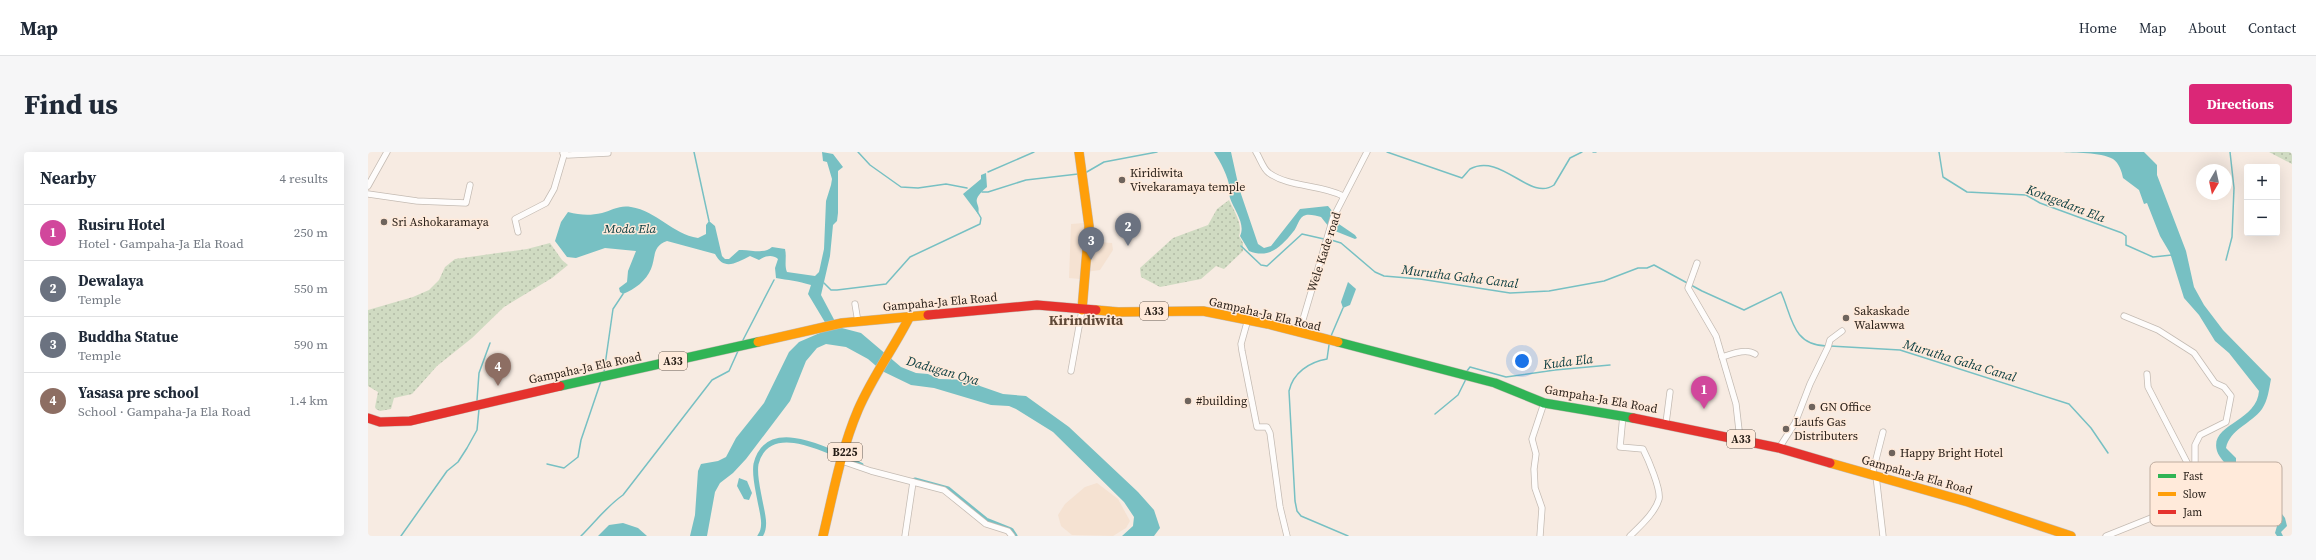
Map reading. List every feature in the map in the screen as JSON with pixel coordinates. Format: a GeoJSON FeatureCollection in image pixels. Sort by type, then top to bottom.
{"type":"FeatureCollection","features":[{"type":"Feature","properties":{"kind":"main road"},"geometry":{"type":"LineString","coordinates":[[1079,152],[1089,226],[1082,310]]}},
{"type":"Feature","properties":{"kind":"main road","name":"Gampaha-Ja Ela Road"},"geometry":{"type":"LineString","coordinates":[[368,418],[380,422],[410,421],[478,404],[838,324],[1037,305],[1118,312],[1204,311],[1248,320],[1495,383],[1544,403],[1666,423],[1779,448],[2021,519],[2072,536]]}},
{"type":"Feature","properties":{"kind":"main road","name":"B225"},"geometry":{"type":"LineString","coordinates":[[823,536],[842,460],[856,417],[866,393],[910,316]]}},
{"type":"Feature","properties":{"kind":"street"},"geometry":{"type":"LineString","coordinates":[[368,186],[387,152]]}},
{"type":"Feature","properties":{"kind":"street"},"geometry":{"type":"LineString","coordinates":[[1256,152],[1268,173],[1289,181],[1332,190],[1343,196]]}},
{"type":"Feature","properties":{"kind":"street","name":"Wele Kade road"},"geometry":{"type":"LineString","coordinates":[[1298,333],[1329,228],[1343,196],[1367,152]]}},
{"type":"Feature","properties":{"kind":"street"},"geometry":{"type":"LineString","coordinates":[[518,232],[514,218],[546,203],[554,189],[563,153],[608,153]]}},
{"type":"Feature","properties":{"kind":"street"},"geometry":{"type":"LineString","coordinates":[[368,194],[417,201],[466,203],[470,185]]}},
{"type":"Feature","properties":{"kind":"street"},"geometry":{"type":"LineString","coordinates":[[1698,263],[1688,288],[1716,336],[1736,404],[1740,439]]}},
{"type":"Feature","properties":{"kind":"street"},"geometry":{"type":"LineString","coordinates":[[856,304],[858,322]]}},
{"type":"Feature","properties":{"kind":"street"},"geometry":{"type":"LineString","coordinates":[[1071,371],[1082,310]]}},
{"type":"Feature","properties":{"kind":"street"},"geometry":{"type":"LineString","coordinates":[[2124,316],[2158,330],[2194,353],[2215,384],[2224,387],[2231,396],[2226,422],[2200,435],[2195,445],[2195,462]]}},
{"type":"Feature","properties":{"kind":"street"},"geometry":{"type":"LineString","coordinates":[[1248,320],[1242,344],[1242,351],[1257,427],[1267,427],[1270,433],[1280,507],[1287,536]]}},
{"type":"Feature","properties":{"kind":"street"},"geometry":{"type":"LineString","coordinates":[[1779,448],[1795,423],[1810,384],[1829,346],[1830,340],[1842,331]]}},
{"type":"Feature","properties":{"kind":"street"},"geometry":{"type":"LineString","coordinates":[[1722,357],[1742,352],[1752,352],[1755,354]]}},
{"type":"Feature","properties":{"kind":"street"},"geometry":{"type":"LineString","coordinates":[[2147,374],[2148,387],[2187,462]]}},
{"type":"Feature","properties":{"kind":"street"},"geometry":{"type":"LineString","coordinates":[[1666,423],[1670,392]]}},
{"type":"Feature","properties":{"kind":"street"},"geometry":{"type":"LineString","coordinates":[[1540,536],[1542,508],[1535,488],[1534,469],[1536,454],[1532,440],[1544,403]]}},
{"type":"Feature","properties":{"kind":"street"},"geometry":{"type":"LineString","coordinates":[[1623,416],[1620,447],[1643,449],[1658,488],[1659,499],[1646,519],[1630,536]]}},
{"type":"Feature","properties":{"kind":"street"},"geometry":{"type":"LineString","coordinates":[[1883,432],[1874,475],[1883,536]]}},
{"type":"Feature","properties":{"kind":"street"},"geometry":{"type":"LineString","coordinates":[[842,460],[871,471],[944,490],[986,524],[1008,531],[1012,536]]}},
{"type":"Feature","properties":{"kind":"street"},"geometry":{"type":"LineString","coordinates":[[905,536],[913,482]]}},
{"type":"Feature","properties":{"kind":"street"},"geometry":{"type":"LineString","coordinates":[[2106,536],[2150,518]]}},
{"type":"Feature","properties":{"kind":"shaded area"},"geometry":{"type":"Polygon","coordinates":[[[1084,223],[1086,225],[1087,241],[1112,243],[1113,250],[1100,270],[1085,272],[1080,279],[1069,278],[1071,224],[1084,223]]]}},
{"type":"Feature","properties":{"kind":"shaded area"},"geometry":{"type":"Polygon","coordinates":[[[1097,483],[1118,499],[1130,521],[1126,528],[1113,536],[1072,535],[1061,526],[1058,515],[1065,504],[1085,487],[1097,483]]]}},
{"type":"Feature","properties":{"kind":"green space"},"geometry":{"type":"Polygon","coordinates":[[[2269,152],[2292,152],[2292,164],[2269,152]]]}},
{"type":"Feature","properties":{"kind":"green space"},"geometry":{"type":"Polygon","coordinates":[[[1229,200],[1239,222],[1239,236],[1243,243],[1243,251],[1224,269],[1216,266],[1201,279],[1160,287],[1141,277],[1140,268],[1173,238],[1208,225],[1217,209],[1229,200]]]}},
{"type":"Feature","properties":{"kind":"green space"},"geometry":{"type":"Polygon","coordinates":[[[550,243],[562,260],[568,265],[552,278],[504,307],[472,338],[437,366],[412,394],[394,398],[391,409],[380,411],[376,409],[375,407],[378,392],[368,386],[368,310],[413,297],[429,290],[439,280],[445,267],[455,259],[527,249],[550,243]]]}},
{"type":"Feature","properties":{"kind":"water","name":"Moda Ela"},"geometry":{"type":"Polygon","coordinates":[[[822,152],[833,154],[843,167],[838,171],[837,221],[833,225],[830,256],[821,295],[838,327],[861,333],[901,367],[916,373],[928,374],[939,379],[972,380],[980,386],[1003,394],[1026,396],[1069,427],[1138,492],[1154,510],[1160,528],[1154,536],[1122,536],[1133,526],[1134,517],[1124,502],[1053,432],[1016,409],[1009,406],[991,405],[934,388],[911,385],[882,371],[868,359],[846,347],[826,344],[817,348],[806,361],[790,401],[746,459],[733,473],[720,483],[715,492],[707,536],[690,536],[695,515],[698,471],[701,464],[718,461],[726,457],[736,438],[764,403],[789,352],[799,342],[829,329],[808,294],[811,285],[776,278],[775,268],[778,259],[773,256],[759,260],[750,256],[735,263],[726,264],[722,262],[715,254],[667,241],[662,243],[655,252],[653,265],[643,281],[632,290],[623,294],[620,292],[619,288],[627,282],[628,271],[636,251],[605,248],[576,258],[567,257],[555,241],[561,222],[568,212],[593,215],[619,207],[631,207],[649,213],[680,232],[698,238],[706,234],[706,225],[709,221],[715,226],[722,256],[725,259],[729,259],[739,250],[765,251],[772,247],[785,249],[787,272],[815,276],[819,272],[824,249],[826,201],[832,179],[827,162],[823,161],[822,152]]]}},
{"type":"Feature","properties":{"kind":"water"},"geometry":{"type":"Polygon","coordinates":[[[1214,152],[1231,152],[1239,188],[1258,244],[1264,248],[1271,246],[1300,209],[1328,206],[1333,212],[1329,227],[1321,217],[1306,215],[1301,218],[1295,230],[1279,247],[1263,254],[1249,251],[1240,236],[1242,227],[1241,222],[1230,198],[1228,179],[1214,152]]]}},
{"type":"Feature","properties":{"kind":"water"},"geometry":{"type":"Polygon","coordinates":[[[2060,152],[2144,152],[2157,165],[2157,175],[2186,251],[2194,287],[2204,305],[2223,330],[2271,379],[2267,398],[2262,409],[2236,431],[2228,441],[2226,448],[2236,458],[2236,462],[2225,462],[2218,454],[2216,442],[2226,428],[2250,410],[2256,401],[2259,391],[2229,353],[2215,341],[2199,315],[2184,298],[2170,253],[2160,236],[2147,203],[2144,204],[2139,190],[2123,178],[2121,170],[2113,159],[2087,153],[2060,152]]]}},
{"type":"Feature","properties":{"kind":"water"},"geometry":{"type":"Polygon","coordinates":[[[986,173],[987,187],[981,192],[977,199],[979,210],[978,214],[963,194],[981,179],[981,175],[986,173]]]}},
{"type":"Feature","properties":{"kind":"water"},"geometry":{"type":"Polygon","coordinates":[[[1333,220],[1357,238],[1355,239],[1330,229],[1333,220]]]}},
{"type":"Feature","properties":{"kind":"water"},"geometry":{"type":"Polygon","coordinates":[[[1348,282],[1356,289],[1350,305],[1343,308],[1341,302],[1348,282]]]}},
{"type":"Feature","properties":{"kind":"water"},"geometry":{"type":"Polygon","coordinates":[[[739,478],[747,481],[752,493],[749,500],[744,499],[737,486],[739,478]]]}},
{"type":"Feature","properties":{"kind":"water"},"geometry":{"type":"Polygon","coordinates":[[[2282,514],[2285,518],[2287,526],[2281,532],[2283,536],[2277,536],[2275,533],[2277,526],[2282,526],[2282,514]]]}},
{"type":"Feature","properties":{"kind":"water"},"geometry":{"type":"Polygon","coordinates":[[[623,523],[638,528],[647,536],[598,536],[609,525],[623,523]]]}},
{"type":"Feature","properties":{"kind":"waterway"},"geometry":{"type":"LineString","coordinates":[[694,152],[709,221]]}},
{"type":"Feature","properties":{"kind":"waterway"},"geometry":{"type":"LineString","coordinates":[[858,152],[870,165],[901,187],[918,188],[946,184],[967,188]]}},
{"type":"Feature","properties":{"kind":"waterway"},"geometry":{"type":"LineString","coordinates":[[988,172],[1034,152]]}},
{"type":"Feature","properties":{"kind":"waterway"},"geometry":{"type":"LineString","coordinates":[[1085,173],[1104,162],[1157,152]]}},
{"type":"Feature","properties":{"kind":"waterway"},"geometry":{"type":"LineString","coordinates":[[1387,152],[1462,178],[1470,169],[1482,166],[1493,167],[1504,171],[1525,183],[1535,187],[1545,188],[1554,185],[1570,158],[1582,152]]}},
{"type":"Feature","properties":{"kind":"waterway","name":"Kotagedara Ela"},"geometry":{"type":"LineString","coordinates":[[1939,152],[1943,177],[1967,192],[2026,195],[2040,203],[2122,233],[2126,236],[2126,245],[2153,257],[2172,255]]}},
{"type":"Feature","properties":{"kind":"waterway"},"geometry":{"type":"LineString","coordinates":[[2226,260],[2232,237],[2234,188],[2230,152]]}},
{"type":"Feature","properties":{"kind":"waterway"},"geometry":{"type":"LineString","coordinates":[[982,192],[988,192],[1026,180],[1078,174]]}},
{"type":"Feature","properties":{"kind":"waterway"},"geometry":{"type":"LineString","coordinates":[[824,283],[831,290],[886,284],[910,257],[980,224],[981,218],[977,211]]}},
{"type":"Feature","properties":{"kind":"waterway","name":"Murutha Gaha Canal"},"geometry":{"type":"LineString","coordinates":[[1241,246],[1261,265],[1267,266],[1302,234],[1324,239]]}},
{"type":"Feature","properties":{"kind":"waterway","name":"Murutha Gaha Canal"},"geometry":{"type":"LineString","coordinates":[[1328,239],[1341,243],[1375,272],[1384,276],[1420,279],[1510,293],[1549,291],[1604,281],[1638,268],[1647,268],[1654,265],[1702,291],[1744,310],[1781,292],[1791,320],[1800,335],[1815,345],[1827,346]]}},
{"type":"Feature","properties":{"kind":"waterway"},"geometry":{"type":"LineString","coordinates":[[743,340],[774,280]]}},
{"type":"Feature","properties":{"kind":"waterway"},"geometry":{"type":"LineString","coordinates":[[604,372],[613,309],[623,294]]}},
{"type":"Feature","properties":{"kind":"waterway"},"geometry":{"type":"LineString","coordinates":[[1331,336],[1343,308]]}},
{"type":"Feature","properties":{"kind":"waterway"},"geometry":{"type":"LineString","coordinates":[[477,400],[479,373],[490,343]]}},
{"type":"Feature","properties":{"kind":"waterway"},"geometry":{"type":"LineString","coordinates":[[1329,345],[1327,359],[1320,360],[1303,369],[1294,379],[1289,391],[1295,501],[1297,511],[1301,516],[1348,536]]}},
{"type":"Feature","properties":{"kind":"waterway","name":"Murutha Gaha Canal"},"geometry":{"type":"LineString","coordinates":[[1830,346],[1900,350],[2069,404],[2091,428],[2108,453]]}},
{"type":"Feature","properties":{"kind":"waterway"},"geometry":{"type":"LineString","coordinates":[[581,536],[606,509],[623,495],[712,380],[729,371],[738,351]]}},
{"type":"Feature","properties":{"kind":"waterway","name":"Kuda Ela"},"geometry":{"type":"LineString","coordinates":[[1467,371],[1470,367],[1506,377],[1555,370],[1610,365]]}},
{"type":"Feature","properties":{"kind":"waterway"},"geometry":{"type":"LineString","coordinates":[[1435,414],[1458,395],[1466,379]]}},
{"type":"Feature","properties":{"kind":"waterway"},"geometry":{"type":"LineString","coordinates":[[547,464],[564,468],[578,457],[581,440],[601,381]]}},
{"type":"Feature","properties":{"kind":"waterway"},"geometry":{"type":"LineString","coordinates":[[401,536],[447,471],[458,462],[467,448],[477,430],[479,409]]}},
{"type":"Feature","properties":{"kind":"waterway"},"geometry":{"type":"LineString","coordinates":[[760,536],[764,524],[756,482],[756,464],[763,450],[774,442],[787,440],[803,442],[835,453],[861,465]]}},
{"type":"Feature","properties":{"kind":"waterway"},"geometry":{"type":"LineString","coordinates":[[915,480],[948,489],[986,520],[1011,530],[1015,536]]}},
{"type":"Feature","properties":{"kind":"traffic: fast"},"geometry":{"type":"LineString","coordinates":[[560,386],[758,342]]}},
{"type":"Feature","properties":{"kind":"traffic: fast"},"geometry":{"type":"LineString","coordinates":[[1338,342],[1495,383],[1544,403],[1633,418]]}},
{"type":"Feature","properties":{"kind":"traffic: slow"},"geometry":{"type":"LineString","coordinates":[[1079,152],[1089,226],[1082,310]]}},
{"type":"Feature","properties":{"kind":"traffic: slow"},"geometry":{"type":"LineString","coordinates":[[1096,310],[1118,312],[1203,311],[1268,324],[1338,342]]}},
{"type":"Feature","properties":{"kind":"traffic: slow"},"geometry":{"type":"LineString","coordinates":[[758,342],[842,323],[928,315]]}},
{"type":"Feature","properties":{"kind":"traffic: slow"},"geometry":{"type":"LineString","coordinates":[[823,536],[842,456],[852,425],[870,386],[910,316]]}},
{"type":"Feature","properties":{"kind":"traffic: slow"},"geometry":{"type":"LineString","coordinates":[[1830,463],[1968,502],[2071,536]]}},
{"type":"Feature","properties":{"kind":"traffic: jam"},"geometry":{"type":"LineString","coordinates":[[928,315],[1037,305],[1096,310]]}},
{"type":"Feature","properties":{"kind":"traffic: jam"},"geometry":{"type":"LineString","coordinates":[[368,418],[380,422],[410,421],[560,386]]}},
{"type":"Feature","properties":{"kind":"traffic: jam"},"geometry":{"type":"LineString","coordinates":[[1633,418],[1779,448],[1830,463]]}},
{"type":"Feature","properties":{"kind":"place","name":"Kiridiwita Vivekaramaya temple"},"geometry":{"type":"Point","coordinates":[1122,180]}},
{"type":"Feature","properties":{"kind":"place","name":"Sri Ashokaramaya"},"geometry":{"type":"Point","coordinates":[384,222]}},
{"type":"Feature","properties":{"kind":"place","name":"Dewalaya"},"geometry":{"type":"Point","coordinates":[1128,246]}},
{"type":"Feature","properties":{"kind":"place","name":"Buddha Statue"},"geometry":{"type":"Point","coordinates":[1091,260]}},
{"type":"Feature","properties":{"kind":"place","name":"Sakaskade Walawwa"},"geometry":{"type":"Point","coordinates":[1846,318]}},
{"type":"Feature","properties":{"kind":"place","name":"Yasasa pre school"},"geometry":{"type":"Point","coordinates":[498,386]}},
{"type":"Feature","properties":{"kind":"place","name":"#building"},"geometry":{"type":"Point","coordinates":[1188,401]}},
{"type":"Feature","properties":{"kind":"place","name":"GN Office"},"geometry":{"type":"Point","coordinates":[1812,407]}},
{"type":"Feature","properties":{"kind":"place","name":"Rusiru Hotel"},"geometry":{"type":"Point","coordinates":[1704,409]}},
{"type":"Feature","properties":{"kind":"place","name":"Laufs Gas Distributers"},"geometry":{"type":"Point","coordinates":[1786,429]}},
{"type":"Feature","properties":{"kind":"place","name":"Happy Bright Hotel"},"geometry":{"type":"Point","coordinates":[1892,453]}},
{"type":"Feature","properties":{"kind":"district","name":"Kirindiwita"},"geometry":{"type":"Point","coordinates":[1086,320]}},
{"type":"Feature","properties":{"kind":"water label","name":"Dadugan Oya"},"geometry":{"type":"Point","coordinates":[943,370]}}]}
